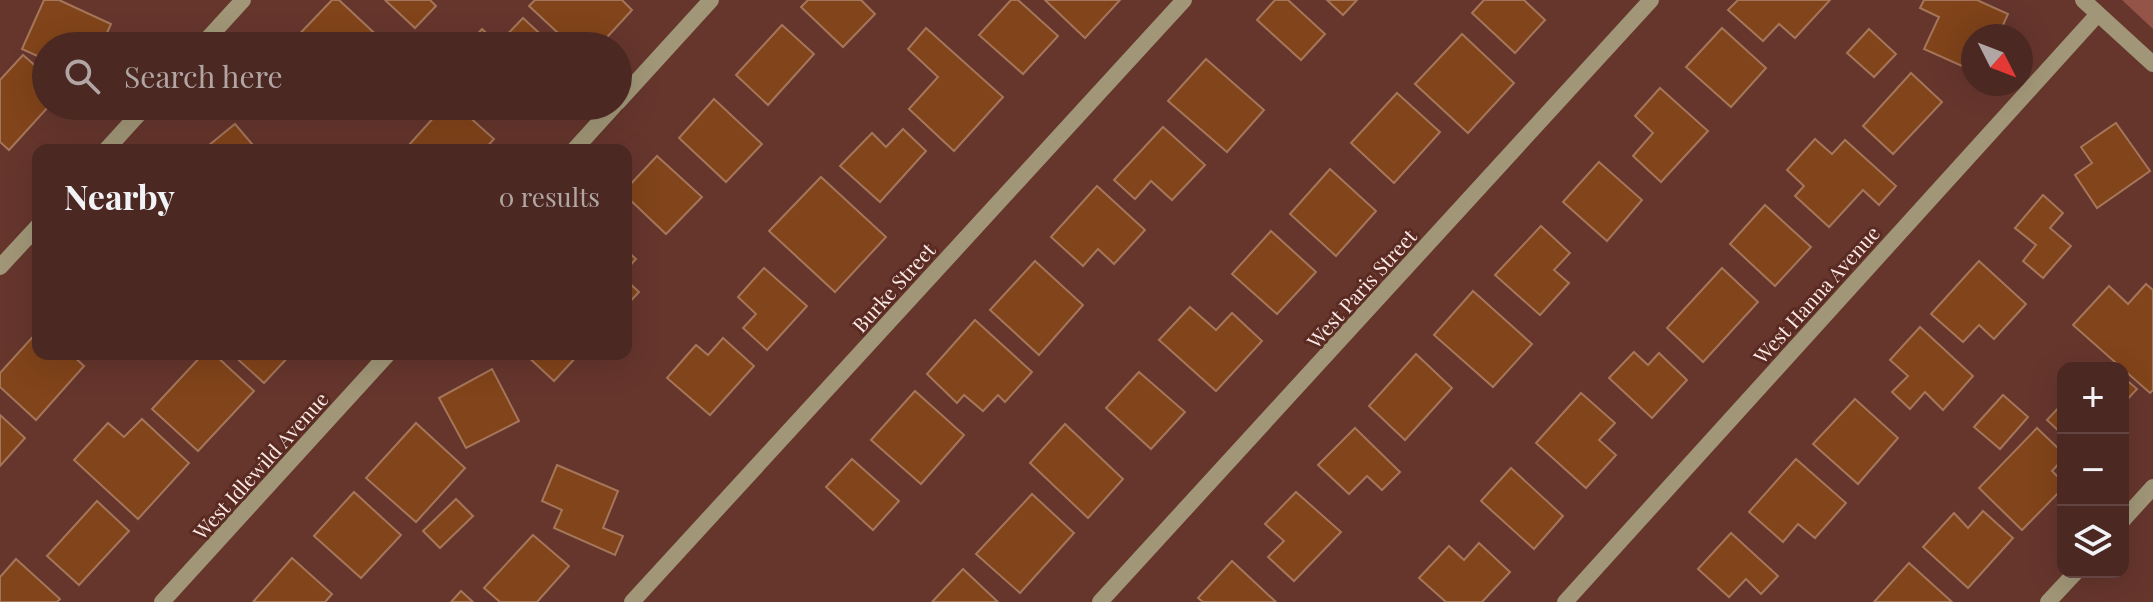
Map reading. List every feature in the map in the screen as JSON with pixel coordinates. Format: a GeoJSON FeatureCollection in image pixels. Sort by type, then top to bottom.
{"type":"FeatureCollection","features":[{"type":"Feature","properties":{"kind":"street"},"geometry":{"type":"LineString","coordinates":[[214,32],[243,0]]}},
{"type":"Feature","properties":{"kind":"street"},"geometry":{"type":"LineString","coordinates":[[632,86],[711,0]]}},
{"type":"Feature","properties":{"kind":"street","name":"Burke Street"},"geometry":{"type":"LineString","coordinates":[[632,602],[1184,0]]}},
{"type":"Feature","properties":{"kind":"street","name":"West Paris Street"},"geometry":{"type":"LineString","coordinates":[[1100,602],[1651,0]]}},
{"type":"Feature","properties":{"kind":"street"},"geometry":{"type":"LineString","coordinates":[[2083,0],[2153,64]]}},
{"type":"Feature","properties":{"kind":"street","name":"West Hanna Avenue"},"geometry":{"type":"LineString","coordinates":[[1565,602],[2098,14]]}},
{"type":"Feature","properties":{"kind":"street"},"geometry":{"type":"LineString","coordinates":[[111,144],[133,120]]}},
{"type":"Feature","properties":{"kind":"street"},"geometry":{"type":"LineString","coordinates":[[579,144],[601,120]]}},
{"type":"Feature","properties":{"kind":"street"},"geometry":{"type":"LineString","coordinates":[[0,267],[32,232]]}},
{"type":"Feature","properties":{"kind":"street","name":"West Idlewild Avenue"},"geometry":{"type":"LineString","coordinates":[[162,602],[383,360]]}},
{"type":"Feature","properties":{"kind":"street"},"geometry":{"type":"LineString","coordinates":[[2129,513],[2153,487]]}},
{"type":"Feature","properties":{"kind":"street"},"geometry":{"type":"LineString","coordinates":[[2048,602],[2070,578]]}},
{"type":"Feature","properties":{"kind":"shaded area"},"geometry":{"type":"Polygon","coordinates":[[[2122,0],[2153,0],[2153,29],[2122,0]]]}},
{"type":"Feature","properties":{"kind":"building"},"geometry":{"type":"Polygon","coordinates":[[[44,0],[59,0],[111,24],[107,32],[32,32],[32,54],[22,49],[44,0]]]}},
{"type":"Feature","properties":{"kind":"building"},"geometry":{"type":"Polygon","coordinates":[[[332,0],[339,0],[373,32],[301,32],[332,0]]]}},
{"type":"Feature","properties":{"kind":"building"},"geometry":{"type":"Polygon","coordinates":[[[385,0],[430,0],[436,6],[415,28],[385,0]]]}},
{"type":"Feature","properties":{"kind":"building"},"geometry":{"type":"Polygon","coordinates":[[[535,0],[622,0],[632,10],[612,32],[557,32],[529,6],[535,0]]]}},
{"type":"Feature","properties":{"kind":"building"},"geometry":{"type":"Polygon","coordinates":[[[808,0],[861,0],[875,14],[843,47],[801,7],[808,0]]]}},
{"type":"Feature","properties":{"kind":"building"},"geometry":{"type":"Polygon","coordinates":[[[1011,0],[1018,0],[1058,36],[1023,74],[979,35],[1011,0]]]}},
{"type":"Feature","properties":{"kind":"building"},"geometry":{"type":"Polygon","coordinates":[[[1045,0],[1120,0],[1085,38],[1045,0]]]}},
{"type":"Feature","properties":{"kind":"building"},"geometry":{"type":"Polygon","coordinates":[[[1275,0],[1288,0],[1325,34],[1301,60],[1257,20],[1275,0]]]}},
{"type":"Feature","properties":{"kind":"building"},"geometry":{"type":"Polygon","coordinates":[[[1327,0],[1357,0],[1343,15],[1327,0]]]}},
{"type":"Feature","properties":{"kind":"building"},"geometry":{"type":"Polygon","coordinates":[[[1484,0],[1524,0],[1545,20],[1515,53],[1472,13],[1484,0]]]}},
{"type":"Feature","properties":{"kind":"building"},"geometry":{"type":"Polygon","coordinates":[[[1738,0],[1830,0],[1795,38],[1779,24],[1763,41],[1728,10],[1738,0]]]}},
{"type":"Feature","properties":{"kind":"building"},"geometry":{"type":"Polygon","coordinates":[[[1924,0],[1977,0],[2008,14],[2003,24],[1961,24],[1961,66],[1924,49],[1939,17],[1920,8],[1924,0]]]}},
{"type":"Feature","properties":{"kind":"building"},"geometry":{"type":"Polygon","coordinates":[[[523,18],[538,32],[510,32],[523,18]]]}},
{"type":"Feature","properties":{"kind":"building"},"geometry":{"type":"Polygon","coordinates":[[[782,25],[814,54],[768,105],[736,75],[782,25]]]}},
{"type":"Feature","properties":{"kind":"building"},"geometry":{"type":"Polygon","coordinates":[[[926,28],[1003,97],[954,151],[909,109],[938,77],[908,49],[926,28]]]}},
{"type":"Feature","properties":{"kind":"building"},"geometry":{"type":"Polygon","coordinates":[[[1722,28],[1766,68],[1731,107],[1686,67],[1722,28]]]}},
{"type":"Feature","properties":{"kind":"building"},"geometry":{"type":"Polygon","coordinates":[[[1869,29],[1896,54],[1874,77],[1847,53],[1869,29]]]}},
{"type":"Feature","properties":{"kind":"building"},"geometry":{"type":"Polygon","coordinates":[[[1462,34],[1514,83],[1468,133],[1415,84],[1462,34]]]}},
{"type":"Feature","properties":{"kind":"building"},"geometry":{"type":"Polygon","coordinates":[[[23,55],[32,63],[32,120],[36,120],[9,150],[0,142],[0,80],[23,55]]]}},
{"type":"Feature","properties":{"kind":"building"},"geometry":{"type":"Polygon","coordinates":[[[1206,59],[1264,110],[1227,152],[1168,101],[1206,59]]]}},
{"type":"Feature","properties":{"kind":"building"},"geometry":{"type":"Polygon","coordinates":[[[1911,73],[1942,102],[1893,154],[1863,126],[1911,73]]]}},
{"type":"Feature","properties":{"kind":"building"},"geometry":{"type":"Polygon","coordinates":[[[1660,88],[1708,131],[1661,182],[1633,156],[1653,133],[1635,116],[1660,88]]]}},
{"type":"Feature","properties":{"kind":"building"},"geometry":{"type":"Polygon","coordinates":[[[1397,93],[1440,132],[1394,183],[1351,143],[1397,93]]]}},
{"type":"Feature","properties":{"kind":"building"},"geometry":{"type":"Polygon","coordinates":[[[714,99],[762,144],[726,182],[679,138],[714,99]]]}},
{"type":"Feature","properties":{"kind":"building"},"geometry":{"type":"Polygon","coordinates":[[[431,120],[473,120],[494,139],[489,144],[410,144],[431,120]]]}},
{"type":"Feature","properties":{"kind":"building"},"geometry":{"type":"Polygon","coordinates":[[[2116,123],[2150,171],[2097,208],[2075,175],[2092,163],[2081,147],[2116,123]]]}},
{"type":"Feature","properties":{"kind":"building"},"geometry":{"type":"Polygon","coordinates":[[[235,124],[252,144],[210,144],[235,124]]]}},
{"type":"Feature","properties":{"kind":"building"},"geometry":{"type":"Polygon","coordinates":[[[1163,127],[1205,165],[1172,200],[1151,181],[1135,199],[1114,180],[1163,127]]]}},
{"type":"Feature","properties":{"kind":"building"},"geometry":{"type":"Polygon","coordinates":[[[903,129],[926,151],[880,202],[840,166],[872,133],[886,147],[903,129]]]}},
{"type":"Feature","properties":{"kind":"building"},"geometry":{"type":"Polygon","coordinates":[[[1815,139],[1832,154],[1845,140],[1896,186],[1879,205],[1863,190],[1829,227],[1795,196],[1804,186],[1787,170],[1815,139]]]}},
{"type":"Feature","properties":{"kind":"building"},"geometry":{"type":"Polygon","coordinates":[[[657,156],[702,197],[666,234],[632,202],[632,183],[657,156]]]}},
{"type":"Feature","properties":{"kind":"building"},"geometry":{"type":"Polygon","coordinates":[[[1599,162],[1642,200],[1607,241],[1563,202],[1599,162]]]}},
{"type":"Feature","properties":{"kind":"building"},"geometry":{"type":"Polygon","coordinates":[[[1330,169],[1376,211],[1336,256],[1290,214],[1330,169]]]}},
{"type":"Feature","properties":{"kind":"building"},"geometry":{"type":"Polygon","coordinates":[[[821,177],[886,237],[835,292],[769,231],[821,177]]]}},
{"type":"Feature","properties":{"kind":"building"},"geometry":{"type":"Polygon","coordinates":[[[1097,186],[1145,230],[1114,264],[1098,249],[1083,266],[1051,237],[1097,186]]]}},
{"type":"Feature","properties":{"kind":"building"},"geometry":{"type":"Polygon","coordinates":[[[2043,195],[2063,213],[2050,228],[2071,246],[2043,278],[2023,261],[2036,245],[2015,228],[2043,195]]]}},
{"type":"Feature","properties":{"kind":"building"},"geometry":{"type":"Polygon","coordinates":[[[1765,205],[1811,247],[1775,286],[1730,244],[1765,205]]]}},
{"type":"Feature","properties":{"kind":"building"},"geometry":{"type":"Polygon","coordinates":[[[1541,226],[1570,253],[1554,270],[1569,283],[1540,315],[1495,275],[1541,226]]]}},
{"type":"Feature","properties":{"kind":"building"},"geometry":{"type":"Polygon","coordinates":[[[1271,231],[1316,272],[1277,314],[1232,274],[1271,231]]]}},
{"type":"Feature","properties":{"kind":"building"},"geometry":{"type":"Polygon","coordinates":[[[1035,261],[1083,305],[1039,355],[990,310],[1035,261]]]}},
{"type":"Feature","properties":{"kind":"building"},"geometry":{"type":"Polygon","coordinates":[[[1979,261],[2026,304],[1994,339],[1979,325],[1963,342],[1931,314],[1979,261]]]}},
{"type":"Feature","properties":{"kind":"building"},"geometry":{"type":"Polygon","coordinates":[[[764,268],[807,306],[767,350],[743,328],[756,314],[738,297],[764,268]]]}},
{"type":"Feature","properties":{"kind":"building"},"geometry":{"type":"Polygon","coordinates":[[[1722,268],[1758,302],[1703,362],[1667,328],[1722,268]]]}},
{"type":"Feature","properties":{"kind":"building"},"geometry":{"type":"Polygon","coordinates":[[[2146,284],[2153,290],[2153,390],[2150,393],[2129,374],[2129,362],[2115,362],[2073,325],[2109,286],[2128,304],[2146,284]]]}},
{"type":"Feature","properties":{"kind":"building"},"geometry":{"type":"Polygon","coordinates":[[[632,286],[639,292],[632,300],[632,286]]]}},
{"type":"Feature","properties":{"kind":"building"},"geometry":{"type":"Polygon","coordinates":[[[1473,291],[1532,344],[1493,387],[1434,335],[1473,291]]]}},
{"type":"Feature","properties":{"kind":"building"},"geometry":{"type":"Polygon","coordinates":[[[1190,307],[1216,330],[1232,313],[1262,341],[1216,391],[1159,340],[1190,307]]]}},
{"type":"Feature","properties":{"kind":"building"},"geometry":{"type":"Polygon","coordinates":[[[975,320],[1032,372],[1005,402],[998,395],[983,411],[964,395],[957,403],[927,374],[975,320]]]}},
{"type":"Feature","properties":{"kind":"building"},"geometry":{"type":"Polygon","coordinates":[[[1920,327],[1973,376],[1943,410],[1925,392],[1910,409],[1892,392],[1908,376],[1890,360],[1920,327]]]}},
{"type":"Feature","properties":{"kind":"building"},"geometry":{"type":"Polygon","coordinates":[[[32,338],[32,360],[78,360],[84,366],[36,420],[0,387],[0,373],[32,338]]]}},
{"type":"Feature","properties":{"kind":"building"},"geometry":{"type":"Polygon","coordinates":[[[723,338],[754,366],[710,415],[667,378],[696,345],[708,355],[723,338]]]}},
{"type":"Feature","properties":{"kind":"building"},"geometry":{"type":"Polygon","coordinates":[[[1634,352],[1648,365],[1659,353],[1687,380],[1652,418],[1609,378],[1634,352]]]}},
{"type":"Feature","properties":{"kind":"building"},"geometry":{"type":"Polygon","coordinates":[[[1416,354],[1452,388],[1405,440],[1369,406],[1416,354]]]}},
{"type":"Feature","properties":{"kind":"building"},"geometry":{"type":"Polygon","coordinates":[[[197,360],[220,360],[254,391],[198,451],[152,409],[197,360]]]}},
{"type":"Feature","properties":{"kind":"building"},"geometry":{"type":"Polygon","coordinates":[[[239,360],[285,360],[264,383],[239,360]]]}},
{"type":"Feature","properties":{"kind":"building"},"geometry":{"type":"Polygon","coordinates":[[[531,360],[573,360],[554,381],[531,360]]]}},
{"type":"Feature","properties":{"kind":"building"},"geometry":{"type":"Polygon","coordinates":[[[492,369],[519,421],[466,448],[439,398],[492,369]]]}},
{"type":"Feature","properties":{"kind":"building"},"geometry":{"type":"Polygon","coordinates":[[[1139,372],[1185,412],[1151,449],[1106,408],[1139,372]]]}},
{"type":"Feature","properties":{"kind":"building"},"geometry":{"type":"Polygon","coordinates":[[[2129,382],[2137,389],[2129,398],[2129,382]]]}},
{"type":"Feature","properties":{"kind":"building"},"geometry":{"type":"Polygon","coordinates":[[[915,391],[964,435],[921,484],[871,440],[915,391]]]}},
{"type":"Feature","properties":{"kind":"building"},"geometry":{"type":"Polygon","coordinates":[[[1581,393],[1615,423],[1599,440],[1616,455],[1586,488],[1536,443],[1581,393]]]}},
{"type":"Feature","properties":{"kind":"building"},"geometry":{"type":"Polygon","coordinates":[[[2003,395],[2028,417],[2000,449],[1974,427],[2003,395]]]}},
{"type":"Feature","properties":{"kind":"building"},"geometry":{"type":"Polygon","coordinates":[[[1855,399],[1898,438],[1858,484],[1813,444],[1855,399]]]}},
{"type":"Feature","properties":{"kind":"building"},"geometry":{"type":"Polygon","coordinates":[[[2057,409],[2057,429],[2047,420],[2057,409]]]}},
{"type":"Feature","properties":{"kind":"building"},"geometry":{"type":"Polygon","coordinates":[[[0,415],[25,438],[0,466],[0,415]]]}},
{"type":"Feature","properties":{"kind":"building"},"geometry":{"type":"Polygon","coordinates":[[[142,419],[189,463],[138,519],[74,460],[108,423],[124,437],[142,419]]]}},
{"type":"Feature","properties":{"kind":"building"},"geometry":{"type":"Polygon","coordinates":[[[416,423],[465,468],[416,522],[366,478],[416,423]]]}},
{"type":"Feature","properties":{"kind":"building"},"geometry":{"type":"Polygon","coordinates":[[[1065,424],[1123,479],[1088,518],[1030,463],[1065,424]]]}},
{"type":"Feature","properties":{"kind":"building"},"geometry":{"type":"Polygon","coordinates":[[[1355,428],[1400,472],[1382,490],[1367,476],[1349,494],[1318,465],[1355,428]]]}},
{"type":"Feature","properties":{"kind":"building"},"geometry":{"type":"Polygon","coordinates":[[[2037,428],[2057,447],[2057,466],[2052,471],[2057,476],[2057,494],[2022,530],[1979,488],[2037,428]]]}},
{"type":"Feature","properties":{"kind":"building"},"geometry":{"type":"Polygon","coordinates":[[[852,459],[899,501],[873,530],[826,487],[852,459]]]}},
{"type":"Feature","properties":{"kind":"building"},"geometry":{"type":"Polygon","coordinates":[[[1796,459],[1846,503],[1815,538],[1798,524],[1783,542],[1749,512],[1796,459]]]}},
{"type":"Feature","properties":{"kind":"building"},"geometry":{"type":"Polygon","coordinates":[[[557,465],[618,491],[603,528],[623,536],[615,555],[554,528],[562,510],[542,501],[557,465]]]}},
{"type":"Feature","properties":{"kind":"building"},"geometry":{"type":"Polygon","coordinates":[[[1511,468],[1563,516],[1534,549],[1481,501],[1511,468]]]}},
{"type":"Feature","properties":{"kind":"building"},"geometry":{"type":"Polygon","coordinates":[[[354,492],[401,535],[361,578],[314,536],[354,492]]]}},
{"type":"Feature","properties":{"kind":"building"},"geometry":{"type":"Polygon","coordinates":[[[1296,492],[1341,532],[1294,581],[1268,557],[1284,541],[1265,524],[1296,492]]]}},
{"type":"Feature","properties":{"kind":"building"},"geometry":{"type":"Polygon","coordinates":[[[1032,494],[1074,533],[1020,593],[976,554],[1032,494]]]}},
{"type":"Feature","properties":{"kind":"building"},"geometry":{"type":"Polygon","coordinates":[[[456,499],[473,516],[440,548],[423,531],[456,499]]]}},
{"type":"Feature","properties":{"kind":"building"},"geometry":{"type":"Polygon","coordinates":[[[97,501],[129,531],[79,585],[47,556],[97,501]]]}},
{"type":"Feature","properties":{"kind":"building"},"geometry":{"type":"Polygon","coordinates":[[[1983,511],[2013,538],[1968,588],[1923,547],[1954,513],[1968,528],[1983,511]]]}},
{"type":"Feature","properties":{"kind":"building"},"geometry":{"type":"Polygon","coordinates":[[[1731,533],[1778,576],[1761,594],[1746,579],[1729,597],[1698,569],[1731,533]]]}},
{"type":"Feature","properties":{"kind":"building"},"geometry":{"type":"Polygon","coordinates":[[[533,535],[569,566],[537,602],[500,602],[484,588],[533,535]]]}},
{"type":"Feature","properties":{"kind":"building"},"geometry":{"type":"Polygon","coordinates":[[[1479,543],[1510,572],[1482,602],[1446,602],[1419,578],[1449,546],[1464,560],[1479,543]]]}},
{"type":"Feature","properties":{"kind":"building"},"geometry":{"type":"Polygon","coordinates":[[[292,558],[332,594],[325,602],[253,602],[292,558]]]}},
{"type":"Feature","properties":{"kind":"building"},"geometry":{"type":"Polygon","coordinates":[[[16,559],[60,599],[57,602],[0,602],[0,577],[16,559]]]}},
{"type":"Feature","properties":{"kind":"building"},"geometry":{"type":"Polygon","coordinates":[[[1232,561],[1276,602],[1203,602],[1198,598],[1232,561]]]}},
{"type":"Feature","properties":{"kind":"building"},"geometry":{"type":"Polygon","coordinates":[[[1909,563],[1952,602],[1874,602],[1909,563]]]}},
{"type":"Feature","properties":{"kind":"building"},"geometry":{"type":"Polygon","coordinates":[[[963,569],[998,602],[932,602],[963,569]]]}},
{"type":"Feature","properties":{"kind":"building"},"geometry":{"type":"Polygon","coordinates":[[[461,591],[473,602],[451,602],[461,591]]]}}]}
